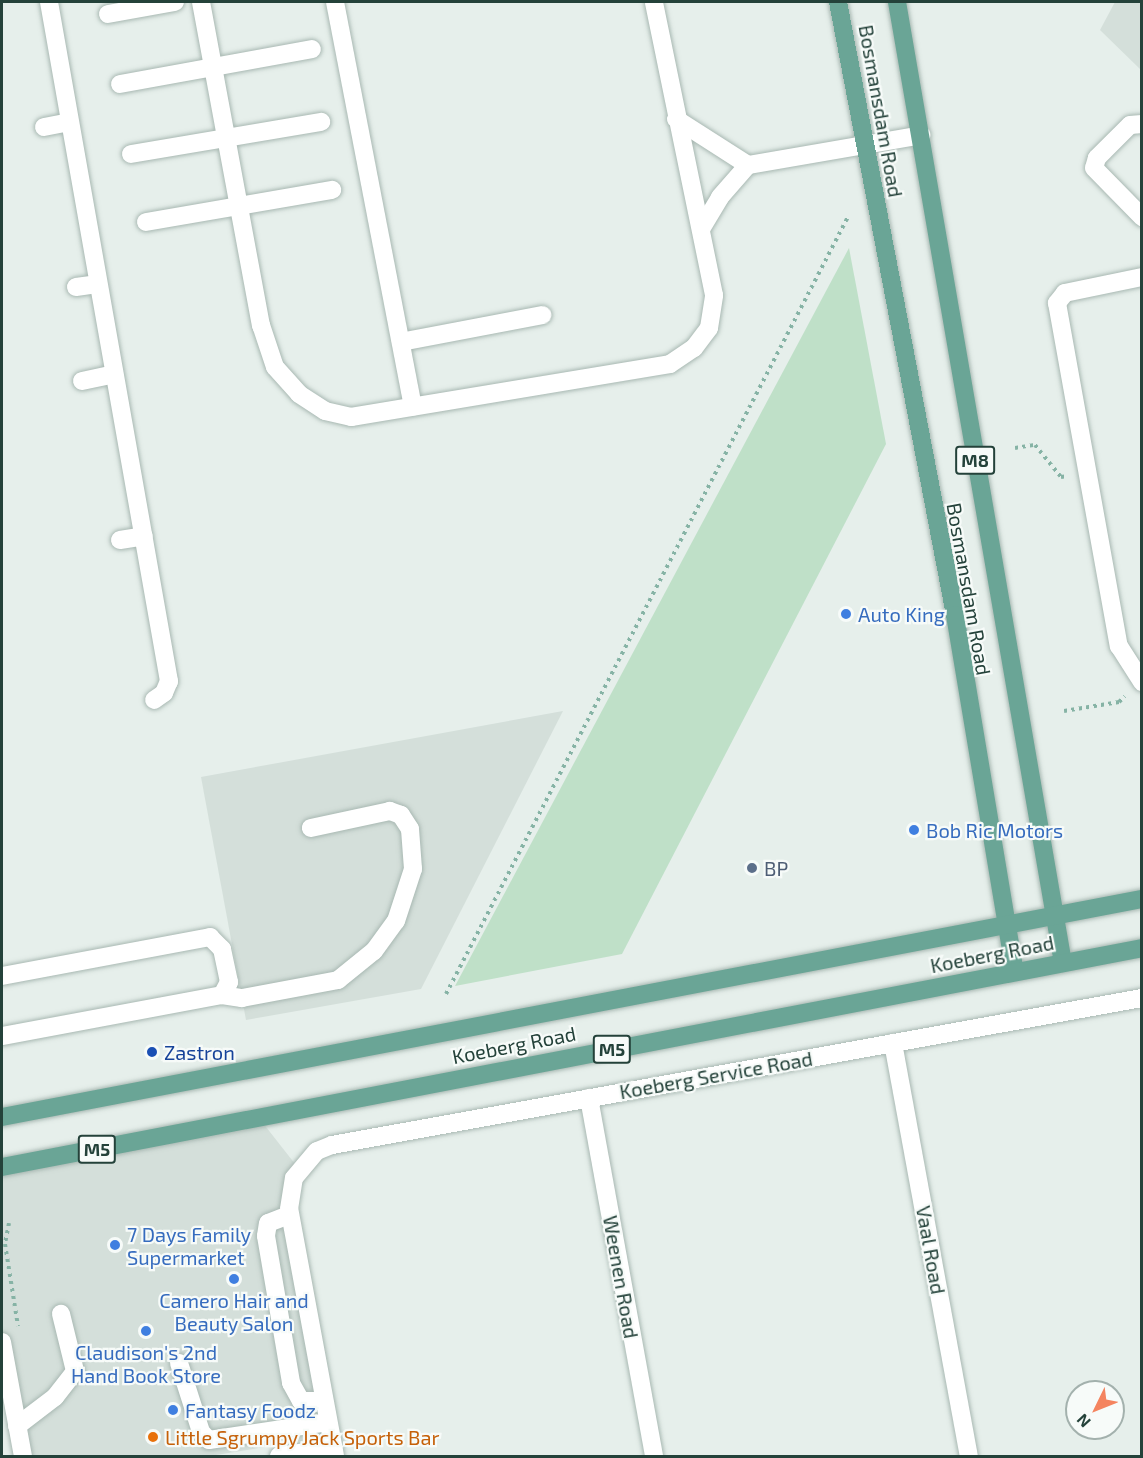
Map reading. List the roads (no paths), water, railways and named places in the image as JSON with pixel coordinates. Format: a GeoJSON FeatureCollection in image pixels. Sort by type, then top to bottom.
{"type":"FeatureCollection","features":[{"type":"Feature","properties":{"kind":"main road","name":"Bosmansdam Road"},"geometry":{"type":"LineString","coordinates":[[838,2],[954,615],[1015,972]]}},
{"type":"Feature","properties":{"kind":"main road","name":"Bosmansdam Road"},"geometry":{"type":"LineString","coordinates":[[897,2],[1063,963]]}},
{"type":"Feature","properties":{"kind":"main road","name":"Koeberg Road"},"geometry":{"type":"LineString","coordinates":[[2,1117],[1142,899]]}},
{"type":"Feature","properties":{"kind":"main road","name":"Koeberg Road"},"geometry":{"type":"LineString","coordinates":[[2,1167],[1142,948]]}},
{"type":"Feature","properties":{"kind":"street"},"geometry":{"type":"LineString","coordinates":[[49,2],[97,284],[169,681],[164,693],[154,700]]}},
{"type":"Feature","properties":{"kind":"street"},"geometry":{"type":"LineString","coordinates":[[108,14],[176,2]]}},
{"type":"Feature","properties":{"kind":"street"},"geometry":{"type":"LineString","coordinates":[[201,2],[261,325],[275,367],[299,394],[325,411],[351,417],[670,364],[694,348],[709,328],[714,295],[676,119],[654,2]]}},
{"type":"Feature","properties":{"kind":"street"},"geometry":{"type":"LineString","coordinates":[[335,2],[413,407]]}},
{"type":"Feature","properties":{"kind":"street"},"geometry":{"type":"LineString","coordinates":[[120,84],[312,50]]}},
{"type":"Feature","properties":{"kind":"street"},"geometry":{"type":"LineString","coordinates":[[676,119],[748,165]]}},
{"type":"Feature","properties":{"kind":"street"},"geometry":{"type":"LineString","coordinates":[[44,127],[69,122]]}},
{"type":"Feature","properties":{"kind":"street"},"geometry":{"type":"LineString","coordinates":[[131,154],[321,122]]}},
{"type":"Feature","properties":{"kind":"street"},"geometry":{"type":"LineString","coordinates":[[1142,124],[1130,125],[1097,158],[1094,168],[1142,217]]}},
{"type":"Feature","properties":{"kind":"street"},"geometry":{"type":"LineString","coordinates":[[701,229],[720,197],[748,165],[921,135]]}},
{"type":"Feature","properties":{"kind":"street"},"geometry":{"type":"LineString","coordinates":[[146,222],[332,190]]}},
{"type":"Feature","properties":{"kind":"street"},"geometry":{"type":"LineString","coordinates":[[1141,681],[1119,646],[1086,476],[1058,298],[1065,293],[1142,277]]}},
{"type":"Feature","properties":{"kind":"street"},"geometry":{"type":"LineString","coordinates":[[76,288],[97,284]]}},
{"type":"Feature","properties":{"kind":"street"},"geometry":{"type":"LineString","coordinates":[[401,342],[542,315]]}},
{"type":"Feature","properties":{"kind":"street"},"geometry":{"type":"LineString","coordinates":[[82,381],[114,374]]}},
{"type":"Feature","properties":{"kind":"street"},"geometry":{"type":"LineString","coordinates":[[120,540],[144,536]]}},
{"type":"Feature","properties":{"kind":"street"},"geometry":{"type":"LineString","coordinates":[[2,1036],[222,995],[242,998],[338,980],[374,951],[396,921],[413,869],[410,829],[401,814],[390,811],[311,828]]}},
{"type":"Feature","properties":{"kind":"street"},"geometry":{"type":"LineString","coordinates":[[2,976],[210,937],[222,949],[229,982],[222,995]]}},
{"type":"Feature","properties":{"kind":"street","name":"Koeberg Service Road"},"geometry":{"type":"LineString","coordinates":[[289,1215],[289,1197],[299,1170],[313,1154],[332,1145],[1142,998]]}},
{"type":"Feature","properties":{"kind":"street","name":"Vaal Road"},"geometry":{"type":"LineString","coordinates":[[893,1044],[969,1456]]}},
{"type":"Feature","properties":{"kind":"street","name":"Weenen Road"},"geometry":{"type":"LineString","coordinates":[[589,1098],[654,1456]]}},
{"type":"Feature","properties":{"kind":"street"},"geometry":{"type":"LineString","coordinates":[[279,1456],[334,1452],[289,1215],[268,1223],[266,1236],[291,1383],[301,1401],[324,1401]]}},
{"type":"Feature","properties":{"kind":"street"},"geometry":{"type":"LineString","coordinates":[[17,1426],[55,1397],[75,1371],[61,1314]]}},
{"type":"Feature","properties":{"kind":"street"},"geometry":{"type":"LineString","coordinates":[[2,1342],[22,1456]]}},
{"type":"Feature","properties":{"kind":"street"},"geometry":{"type":"LineString","coordinates":[[179,1363],[201,1432],[209,1440],[219,1442],[328,1422]]}},
{"type":"Feature","properties":{"kind":"place","name":"Auto King"},"geometry":{"type":"Point","coordinates":[846,614]}},
{"type":"Feature","properties":{"kind":"place","name":"Bob Ric Motors"},"geometry":{"type":"Point","coordinates":[914,830]}},
{"type":"Feature","properties":{"kind":"place","name":"BP"},"geometry":{"type":"Point","coordinates":[752,868]}},
{"type":"Feature","properties":{"kind":"place","name":"Zastron"},"geometry":{"type":"Point","coordinates":[152,1052]}},
{"type":"Feature","properties":{"kind":"place","name":"7 Days Family Supermarket"},"geometry":{"type":"Point","coordinates":[115,1245]}},
{"type":"Feature","properties":{"kind":"place","name":"Camero Hair and Beauty Salon"},"geometry":{"type":"Point","coordinates":[234,1279]}},
{"type":"Feature","properties":{"kind":"place","name":"Claudison's 2nd Hand Book Store"},"geometry":{"type":"Point","coordinates":[146,1331]}},
{"type":"Feature","properties":{"kind":"place","name":"Fantasy Foodz"},"geometry":{"type":"Point","coordinates":[173,1410]}},
{"type":"Feature","properties":{"kind":"place","name":"Little Sgrumpy Jack Sports Bar"},"geometry":{"type":"Point","coordinates":[153,1437]}}]}
